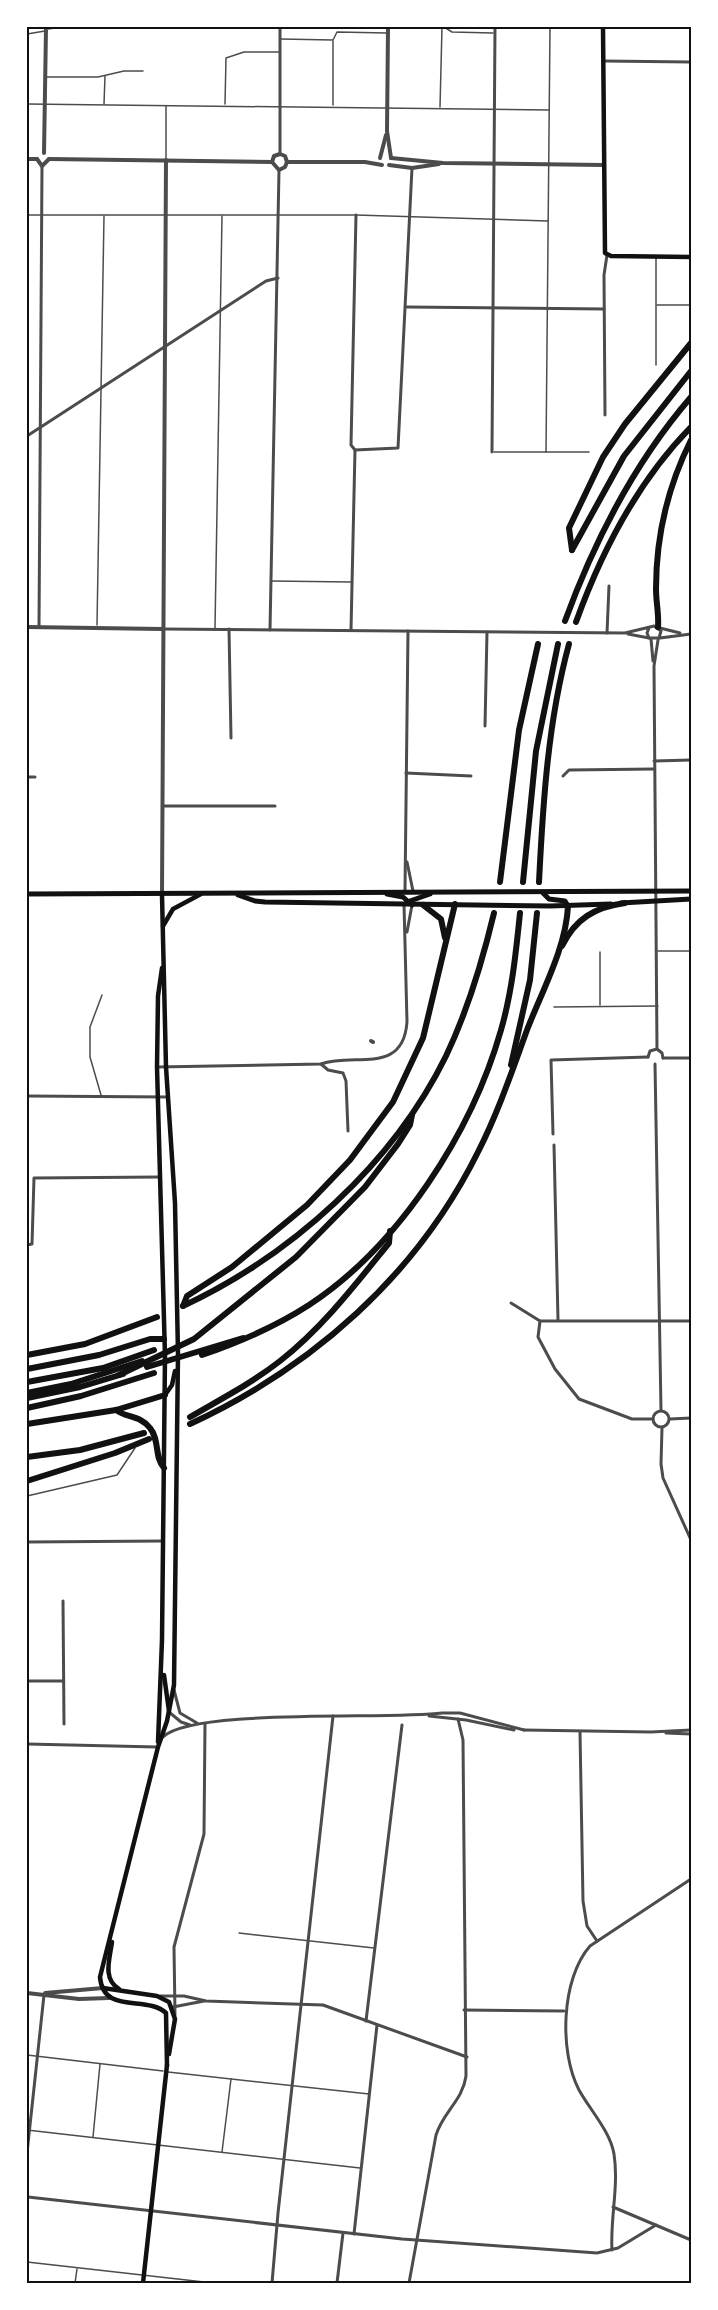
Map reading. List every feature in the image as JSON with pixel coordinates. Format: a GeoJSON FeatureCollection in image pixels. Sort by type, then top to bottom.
{"type":"FeatureCollection","features":[{"type":"Feature","properties":{"kind":"highway"},"geometry":{"type":"LineString","coordinates":[[691,343],[625,424],[603,457],[569,528],[572,550],[624,456],[691,371]]}},
{"type":"Feature","properties":{"kind":"highway"},"geometry":{"type":"LineString","coordinates":[[565,621],[586,567],[619,498],[660,436],[691,397]]}},
{"type":"Feature","properties":{"kind":"highway"},"geometry":{"type":"LineString","coordinates":[[576,622],[602,558],[632,503],[663,457],[691,427]]}},
{"type":"Feature","properties":{"kind":"highway"},"geometry":{"type":"LineString","coordinates":[[659,627],[656,587],[662,528],[674,479],[691,440]]}},
{"type":"Feature","properties":{"kind":"highway"},"geometry":{"type":"LineString","coordinates":[[500,882],[519,730],[537,644]]}},
{"type":"Feature","properties":{"kind":"highway"},"geometry":{"type":"LineString","coordinates":[[524,882],[536,750],[558,644]]}},
{"type":"Feature","properties":{"kind":"highway"},"geometry":{"type":"LineString","coordinates":[[538,882],[545,780],[561,674],[569,644]]}},
{"type":"Feature","properties":{"kind":"highway"},"geometry":{"type":"LineString","coordinates":[[390,1231],[389,1243],[316,1329],[269,1369],[190,1421],[247,1395],[301,1359],[360,1312],[422,1242],[468,1172],[509,1081],[554,962],[568,934],[583,917],[593,911],[625,903]]}},
{"type":"Feature","properties":{"kind":"highway"},"geometry":{"type":"LineString","coordinates":[[454,904],[423,1038],[393,1102],[350,1161],[306,1205],[246,1257],[187,1296],[183,1306],[243,1274],[300,1233],[363,1173],[412,1114],[445,1058],[467,1009],[494,913]]}},
{"type":"Feature","properties":{"kind":"highway"},"geometry":{"type":"LineString","coordinates":[[423,905],[441,919],[446,941]]}},
{"type":"Feature","properties":{"kind":"highway"},"geometry":{"type":"LineString","coordinates":[[554,962],[568,906]]}},
{"type":"Feature","properties":{"kind":"highway"},"geometry":{"type":"LineString","coordinates":[[202,1355],[250,1338],[321,1296],[357,1266],[390,1231],[447,1152],[483,1083],[507,1004],[520,913]]}},
{"type":"Feature","properties":{"kind":"highway"},"geometry":{"type":"LineString","coordinates":[[509,1081],[530,980],[537,914]]}},
{"type":"Feature","properties":{"kind":"highway"},"geometry":{"type":"LineString","coordinates":[[27,1393],[71,1384],[122,1369],[208,1327],[266,1283],[343,1212],[398,1144],[411,1125],[412,1114]]}},
{"type":"Feature","properties":{"kind":"highway"},"geometry":{"type":"LineString","coordinates":[[27,1355],[93,1341],[157,1317]]}},
{"type":"Feature","properties":{"kind":"highway"},"geometry":{"type":"LineString","coordinates":[[119,1376],[171,1352],[196,1332]]}},
{"type":"Feature","properties":{"kind":"highway"},"geometry":{"type":"LineString","coordinates":[[27,1398],[119,1376],[236,1338],[250,1338]]}},
{"type":"Feature","properties":{"kind":"highway"},"geometry":{"type":"LineString","coordinates":[[27,1369],[59,1365],[150,1339],[164,1339]]}},
{"type":"Feature","properties":{"kind":"highway"},"geometry":{"type":"LineString","coordinates":[[27,1382],[103,1368],[154,1350]]}},
{"type":"Feature","properties":{"kind":"highway"},"geometry":{"type":"LineString","coordinates":[[27,1408],[81,1396],[154,1373]]}},
{"type":"Feature","properties":{"kind":"highway"},"geometry":{"type":"LineString","coordinates":[[27,1424],[113,1410],[165,1395]]}},
{"type":"Feature","properties":{"kind":"highway"},"geometry":{"type":"LineString","coordinates":[[196,1409],[208,1407]]}},
{"type":"Feature","properties":{"kind":"highway"},"geometry":{"type":"LineString","coordinates":[[113,1410],[137,1418],[148,1426],[158,1444],[159,1462],[164,1469]]}},
{"type":"Feature","properties":{"kind":"highway"},"geometry":{"type":"LineString","coordinates":[[27,1457],[94,1448],[144,1433]]}},
{"type":"Feature","properties":{"kind":"highway"},"geometry":{"type":"LineString","coordinates":[[27,1481],[150,1441]]}},
{"type":"Feature","properties":{"kind":"main road"},"geometry":{"type":"LineString","coordinates":[[603,27],[604,250],[607,255],[691,257]]}},
{"type":"Feature","properties":{"kind":"main road"},"geometry":{"type":"LineString","coordinates":[[27,894],[237,895],[255,891],[413,891],[548,898],[568,906],[691,899]]}},
{"type":"Feature","properties":{"kind":"main road"},"geometry":{"type":"LineString","coordinates":[[237,895],[255,902],[471,905],[655,891],[691,891]]}},
{"type":"Feature","properties":{"kind":"main road"},"geometry":{"type":"LineString","coordinates":[[379,892],[408,903],[437,892]]}},
{"type":"Feature","properties":{"kind":"main road"},"geometry":{"type":"LineString","coordinates":[[162,930],[173,909],[201,894]]}},
{"type":"Feature","properties":{"kind":"main road"},"geometry":{"type":"LineString","coordinates":[[454,904],[472,894]]}},
{"type":"Feature","properties":{"kind":"main road"},"geometry":{"type":"LineString","coordinates":[[162,895],[166,1067],[175,1203],[178,1354],[172,1385],[165,1395]]}},
{"type":"Feature","properties":{"kind":"main road"},"geometry":{"type":"LineString","coordinates":[[158,1747],[162,1652],[165,1395],[162,1177],[157,1067],[158,996],[163,967]]}},
{"type":"Feature","properties":{"kind":"main road"},"geometry":{"type":"LineString","coordinates":[[164,1339],[178,1354]]}},
{"type":"Feature","properties":{"kind":"main road"},"geometry":{"type":"LineString","coordinates":[[166,2069],[167,2017],[163,2010],[113,1999],[103,1988],[101,1972],[114,1929],[174,1686],[178,1466],[177,1361]]}},
{"type":"Feature","properties":{"kind":"main road"},"geometry":{"type":"LineString","coordinates":[[163,1541],[175,1542]]}},
{"type":"Feature","properties":{"kind":"main road"},"geometry":{"type":"LineString","coordinates":[[162,1652],[165,1696],[169,1712]]}},
{"type":"Feature","properties":{"kind":"main road"},"geometry":{"type":"LineString","coordinates":[[114,1929],[109,1979],[116,1988],[124,1991]]}},
{"type":"Feature","properties":{"kind":"main road"},"geometry":{"type":"LineString","coordinates":[[103,1988],[155,1996],[173,2007],[175,2015],[166,2069],[143,2283]]}},
{"type":"Feature","properties":{"kind":"main road"},"geometry":{"type":"LineString","coordinates":[[155,2007],[173,2007]]}},
{"type":"Feature","properties":{"kind":"street"},"geometry":{"type":"LineString","coordinates":[[49,159],[44,153],[46,30],[53,27]]}},
{"type":"Feature","properties":{"kind":"street"},"geometry":{"type":"LineString","coordinates":[[280,27],[280,154]]}},
{"type":"Feature","properties":{"kind":"street"},"geometry":{"type":"LineString","coordinates":[[388,27],[389,165]]}},
{"type":"Feature","properties":{"kind":"street"},"geometry":{"type":"LineString","coordinates":[[492,452],[495,27]]}},
{"type":"Feature","properties":{"kind":"street"},"geometry":{"type":"LineString","coordinates":[[603,61],[691,62]]}},
{"type":"Feature","properties":{"kind":"street"},"geometry":{"type":"LineString","coordinates":[[382,165],[381,157],[387,131]]}},
{"type":"Feature","properties":{"kind":"street"},"geometry":{"type":"LineString","coordinates":[[27,159],[37,159],[44,153]]}},
{"type":"Feature","properties":{"kind":"street"},"geometry":{"type":"LineString","coordinates":[[272,162],[274,156],[280,154],[285,156],[287,162],[285,168],[279,170]]}},
{"type":"Feature","properties":{"kind":"street"},"geometry":{"type":"LineString","coordinates":[[364,162],[390,157],[443,163],[603,165]]}},
{"type":"Feature","properties":{"kind":"street"},"geometry":{"type":"LineString","coordinates":[[37,159],[42,166],[44,215],[39,627]]}},
{"type":"Feature","properties":{"kind":"street"},"geometry":{"type":"LineString","coordinates":[[42,166],[49,159],[166,160],[272,162],[279,170],[270,630]]}},
{"type":"Feature","properties":{"kind":"street"},"geometry":{"type":"LineString","coordinates":[[162,895],[166,160]]}},
{"type":"Feature","properties":{"kind":"street"},"geometry":{"type":"LineString","coordinates":[[287,162],[364,162],[412,168],[443,163]]}},
{"type":"Feature","properties":{"kind":"street"},"geometry":{"type":"LineString","coordinates":[[355,450],[398,448],[412,168]]}},
{"type":"Feature","properties":{"kind":"street"},"geometry":{"type":"LineString","coordinates":[[351,630],[355,450],[351,445],[356,215]]}},
{"type":"Feature","properties":{"kind":"street"},"geometry":{"type":"LineString","coordinates":[[605,415],[604,309],[607,255]]}},
{"type":"Feature","properties":{"kind":"street"},"geometry":{"type":"LineString","coordinates":[[27,436],[266,281],[278,278]]}},
{"type":"Feature","properties":{"kind":"street"},"geometry":{"type":"LineString","coordinates":[[406,307],[604,309]]}},
{"type":"Feature","properties":{"kind":"street"},"geometry":{"type":"LineString","coordinates":[[607,633],[609,586]]}},
{"type":"Feature","properties":{"kind":"street"},"geometry":{"type":"LineString","coordinates":[[27,627],[579,633],[625,633],[659,627],[684,634]]}},
{"type":"Feature","properties":{"kind":"street"},"geometry":{"type":"LineString","coordinates":[[654,666],[662,634],[659,627]]}},
{"type":"Feature","properties":{"kind":"street"},"geometry":{"type":"LineString","coordinates":[[649,628],[647,633],[654,666],[657,1049]]}},
{"type":"Feature","properties":{"kind":"street"},"geometry":{"type":"LineString","coordinates":[[229,629],[231,738]]}},
{"type":"Feature","properties":{"kind":"street"},"geometry":{"type":"LineString","coordinates":[[405,891],[408,631]]}},
{"type":"Feature","properties":{"kind":"street"},"geometry":{"type":"LineString","coordinates":[[485,726],[487,632]]}},
{"type":"Feature","properties":{"kind":"street"},"geometry":{"type":"LineString","coordinates":[[625,633],[650,639],[691,634]]}},
{"type":"Feature","properties":{"kind":"street"},"geometry":{"type":"LineString","coordinates":[[654,761],[691,760]]}},
{"type":"Feature","properties":{"kind":"street"},"geometry":{"type":"LineString","coordinates":[[563,776],[569,770],[654,769]]}},
{"type":"Feature","properties":{"kind":"street"},"geometry":{"type":"LineString","coordinates":[[406,773],[471,776]]}},
{"type":"Feature","properties":{"kind":"street"},"geometry":{"type":"LineString","coordinates":[[27,777],[35,777]]}},
{"type":"Feature","properties":{"kind":"street"},"geometry":{"type":"LineString","coordinates":[[161,806],[275,806]]}},
{"type":"Feature","properties":{"kind":"street"},"geometry":{"type":"LineString","coordinates":[[407,861],[413,891]]}},
{"type":"Feature","properties":{"kind":"street"},"geometry":{"type":"LineString","coordinates":[[407,934],[408,903]]}},
{"type":"Feature","properties":{"kind":"street"},"geometry":{"type":"LineString","coordinates":[[157,1067],[321,1064],[330,1060],[381,1058],[395,1052],[400,1045],[407,1022],[408,903]]}},
{"type":"Feature","properties":{"kind":"street"},"geometry":{"type":"LineString","coordinates":[[648,1057],[650,1051],[657,1049],[662,1052],[663,1058]]}},
{"type":"Feature","properties":{"kind":"street"},"geometry":{"type":"LineString","coordinates":[[553,1134],[551,1060],[648,1057],[655,1064],[661,1410]]}},
{"type":"Feature","properties":{"kind":"street"},"geometry":{"type":"LineString","coordinates":[[655,1064],[663,1058],[691,1058]]}},
{"type":"Feature","properties":{"kind":"street"},"geometry":{"type":"LineString","coordinates":[[321,1064],[328,1070],[344,1073],[347,1087],[348,1131]]}},
{"type":"Feature","properties":{"kind":"street"},"geometry":{"type":"LineString","coordinates":[[27,1096],[168,1097]]}},
{"type":"Feature","properties":{"kind":"street"},"geometry":{"type":"LineString","coordinates":[[554,1145],[558,1320]]}},
{"type":"Feature","properties":{"kind":"street"},"geometry":{"type":"LineString","coordinates":[[27,1245],[32,1244],[34,1178],[162,1177]]}},
{"type":"Feature","properties":{"kind":"street"},"geometry":{"type":"LineString","coordinates":[[511,1303],[540,1321],[691,1321]]}},
{"type":"Feature","properties":{"kind":"street"},"geometry":{"type":"LineString","coordinates":[[540,1321],[538,1337],[555,1369],[579,1399],[632,1419],[653,1419]]}},
{"type":"Feature","properties":{"kind":"street"},"geometry":{"type":"LineString","coordinates":[[661,1410],[666,1412],[670,1419]]}},
{"type":"Feature","properties":{"kind":"street"},"geometry":{"type":"LineString","coordinates":[[653,1419],[656,1412],[661,1410]]}},
{"type":"Feature","properties":{"kind":"street"},"geometry":{"type":"LineString","coordinates":[[670,1419],[691,1418]]}},
{"type":"Feature","properties":{"kind":"street"},"geometry":{"type":"LineString","coordinates":[[653,1419],[657,1426],[662,1428]]}},
{"type":"Feature","properties":{"kind":"street"},"geometry":{"type":"LineString","coordinates":[[662,1428],[667,1426],[670,1419]]}},
{"type":"Feature","properties":{"kind":"street"},"geometry":{"type":"LineString","coordinates":[[662,1428],[663,1478],[691,1540]]}},
{"type":"Feature","properties":{"kind":"street"},"geometry":{"type":"LineString","coordinates":[[27,1542],[163,1541]]}},
{"type":"Feature","properties":{"kind":"street"},"geometry":{"type":"LineString","coordinates":[[63,1601],[64,1724]]}},
{"type":"Feature","properties":{"kind":"street"},"geometry":{"type":"LineString","coordinates":[[27,1682],[63,1681]]}},
{"type":"Feature","properties":{"kind":"street"},"geometry":{"type":"LineString","coordinates":[[174,1686],[180,1713],[187,1719],[203,1724]]}},
{"type":"Feature","properties":{"kind":"street"},"geometry":{"type":"LineString","coordinates":[[169,1712],[181,1722],[194,1725]]}},
{"type":"Feature","properties":{"kind":"street"},"geometry":{"type":"LineString","coordinates":[[161,1739],[174,1729],[194,1725],[333,1716],[460,1713],[524,1730]]}},
{"type":"Feature","properties":{"kind":"street"},"geometry":{"type":"LineString","coordinates":[[424,1715],[458,1719],[509,1730],[691,1732]]}},
{"type":"Feature","properties":{"kind":"street"},"geometry":{"type":"LineString","coordinates":[[272,2283],[276,2225],[333,1716]]}},
{"type":"Feature","properties":{"kind":"street"},"geometry":{"type":"LineString","coordinates":[[410,2283],[436,2134],[439,2125],[460,2098],[465,2087],[463,1740],[458,1719]]}},
{"type":"Feature","properties":{"kind":"street"},"geometry":{"type":"LineString","coordinates":[[203,1724],[204,1834],[174,1947],[173,2007],[206,2001]]}},
{"type":"Feature","properties":{"kind":"street"},"geometry":{"type":"LineString","coordinates":[[366,2021],[402,1725]]}},
{"type":"Feature","properties":{"kind":"street"},"geometry":{"type":"LineString","coordinates":[[580,1732],[583,1901],[587,1926],[597,1941]]}},
{"type":"Feature","properties":{"kind":"street"},"geometry":{"type":"LineString","coordinates":[[27,1744],[158,1747]]}},
{"type":"Feature","properties":{"kind":"street"},"geometry":{"type":"LineString","coordinates":[[612,2250],[612,2147],[575,2080],[565,2011],[581,1959],[597,1941],[691,1879]]}},
{"type":"Feature","properties":{"kind":"street"},"geometry":{"type":"LineString","coordinates":[[44,1994],[54,1991],[85,1992],[103,1988]]}},
{"type":"Feature","properties":{"kind":"street"},"geometry":{"type":"LineString","coordinates":[[27,1993],[44,1994],[55,1998],[105,1997],[113,1999]]}},
{"type":"Feature","properties":{"kind":"street"},"geometry":{"type":"LineString","coordinates":[[27,2153],[44,1994]]}},
{"type":"Feature","properties":{"kind":"street"},"geometry":{"type":"LineString","coordinates":[[155,1996],[174,1995],[206,2001],[323,2005],[466,2057]]}},
{"type":"Feature","properties":{"kind":"street"},"geometry":{"type":"LineString","coordinates":[[464,2010],[565,2011]]}},
{"type":"Feature","properties":{"kind":"street"},"geometry":{"type":"LineString","coordinates":[[354,2234],[377,2025]]}},
{"type":"Feature","properties":{"kind":"street"},"geometry":{"type":"LineString","coordinates":[[27,2196],[343,2233],[586,2252],[612,2250],[640,2237],[656,2225]]}},
{"type":"Feature","properties":{"kind":"street"},"geometry":{"type":"LineString","coordinates":[[613,2207],[691,2240]]}},
{"type":"Feature","properties":{"kind":"street"},"geometry":{"type":"LineString","coordinates":[[337,2283],[343,2233]]}},
{"type":"Feature","properties":{"kind":"lane"},"geometry":{"type":"LineString","coordinates":[[440,108],[443,27],[452,32],[495,33]]}},
{"type":"Feature","properties":{"kind":"lane"},"geometry":{"type":"LineString","coordinates":[[546,452],[550,27]]}},
{"type":"Feature","properties":{"kind":"lane"},"geometry":{"type":"LineString","coordinates":[[27,34],[46,30]]}},
{"type":"Feature","properties":{"kind":"lane"},"geometry":{"type":"LineString","coordinates":[[333,106],[333,40],[337,32],[388,33]]}},
{"type":"Feature","properties":{"kind":"lane"},"geometry":{"type":"LineString","coordinates":[[280,39],[333,40]]}},
{"type":"Feature","properties":{"kind":"lane"},"geometry":{"type":"LineString","coordinates":[[225,105],[226,58],[244,52],[280,52]]}},
{"type":"Feature","properties":{"kind":"lane"},"geometry":{"type":"LineString","coordinates":[[45,77],[143,71]]}},
{"type":"Feature","properties":{"kind":"lane"},"geometry":{"type":"LineString","coordinates":[[104,105],[105,75]]}},
{"type":"Feature","properties":{"kind":"lane"},"geometry":{"type":"LineString","coordinates":[[27,104],[549,110]]}},
{"type":"Feature","properties":{"kind":"lane"},"geometry":{"type":"LineString","coordinates":[[166,105],[166,160]]}},
{"type":"Feature","properties":{"kind":"lane"},"geometry":{"type":"LineString","coordinates":[[27,215],[279,217],[356,215],[548,221]]}},
{"type":"Feature","properties":{"kind":"lane"},"geometry":{"type":"LineString","coordinates":[[97,628],[104,215]]}},
{"type":"Feature","properties":{"kind":"lane"},"geometry":{"type":"LineString","coordinates":[[215,629],[222,216]]}},
{"type":"Feature","properties":{"kind":"lane"},"geometry":{"type":"LineString","coordinates":[[656,257],[656,365]]}},
{"type":"Feature","properties":{"kind":"lane"},"geometry":{"type":"LineString","coordinates":[[656,305],[691,305]]}},
{"type":"Feature","properties":{"kind":"lane"},"geometry":{"type":"LineString","coordinates":[[492,452],[589,452]]}},
{"type":"Feature","properties":{"kind":"lane"},"geometry":{"type":"LineString","coordinates":[[271,581],[352,582]]}},
{"type":"Feature","properties":{"kind":"lane"},"geometry":{"type":"LineString","coordinates":[[657,951],[691,951]]}},
{"type":"Feature","properties":{"kind":"lane"},"geometry":{"type":"LineString","coordinates":[[600,952],[600,1007]]}},
{"type":"Feature","properties":{"kind":"lane"},"geometry":{"type":"LineString","coordinates":[[102,994],[90,1027],[90,1057],[102,1096]]}},
{"type":"Feature","properties":{"kind":"lane"},"geometry":{"type":"LineString","coordinates":[[554,1007],[658,1006]]}},
{"type":"Feature","properties":{"kind":"lane"},"geometry":{"type":"LineString","coordinates":[[27,1496],[117,1475],[136,1445]]}},
{"type":"Feature","properties":{"kind":"lane"},"geometry":{"type":"LineString","coordinates":[[239,1933],[375,1948]]}},
{"type":"Feature","properties":{"kind":"lane"},"geometry":{"type":"LineString","coordinates":[[27,2055],[166,2069],[231,2079],[369,2094]]}},
{"type":"Feature","properties":{"kind":"lane"},"geometry":{"type":"LineString","coordinates":[[92,2138],[100,2063]]}},
{"type":"Feature","properties":{"kind":"lane"},"geometry":{"type":"LineString","coordinates":[[222,2153],[231,2079]]}},
{"type":"Feature","properties":{"kind":"lane"},"geometry":{"type":"LineString","coordinates":[[28,2130],[362,2168]]}},
{"type":"Feature","properties":{"kind":"lane"},"geometry":{"type":"LineString","coordinates":[[27,2262],[213,2283]]}},
{"type":"Feature","properties":{"kind":"lane"},"geometry":{"type":"LineString","coordinates":[[75,2283],[77,2268]]}}]}
